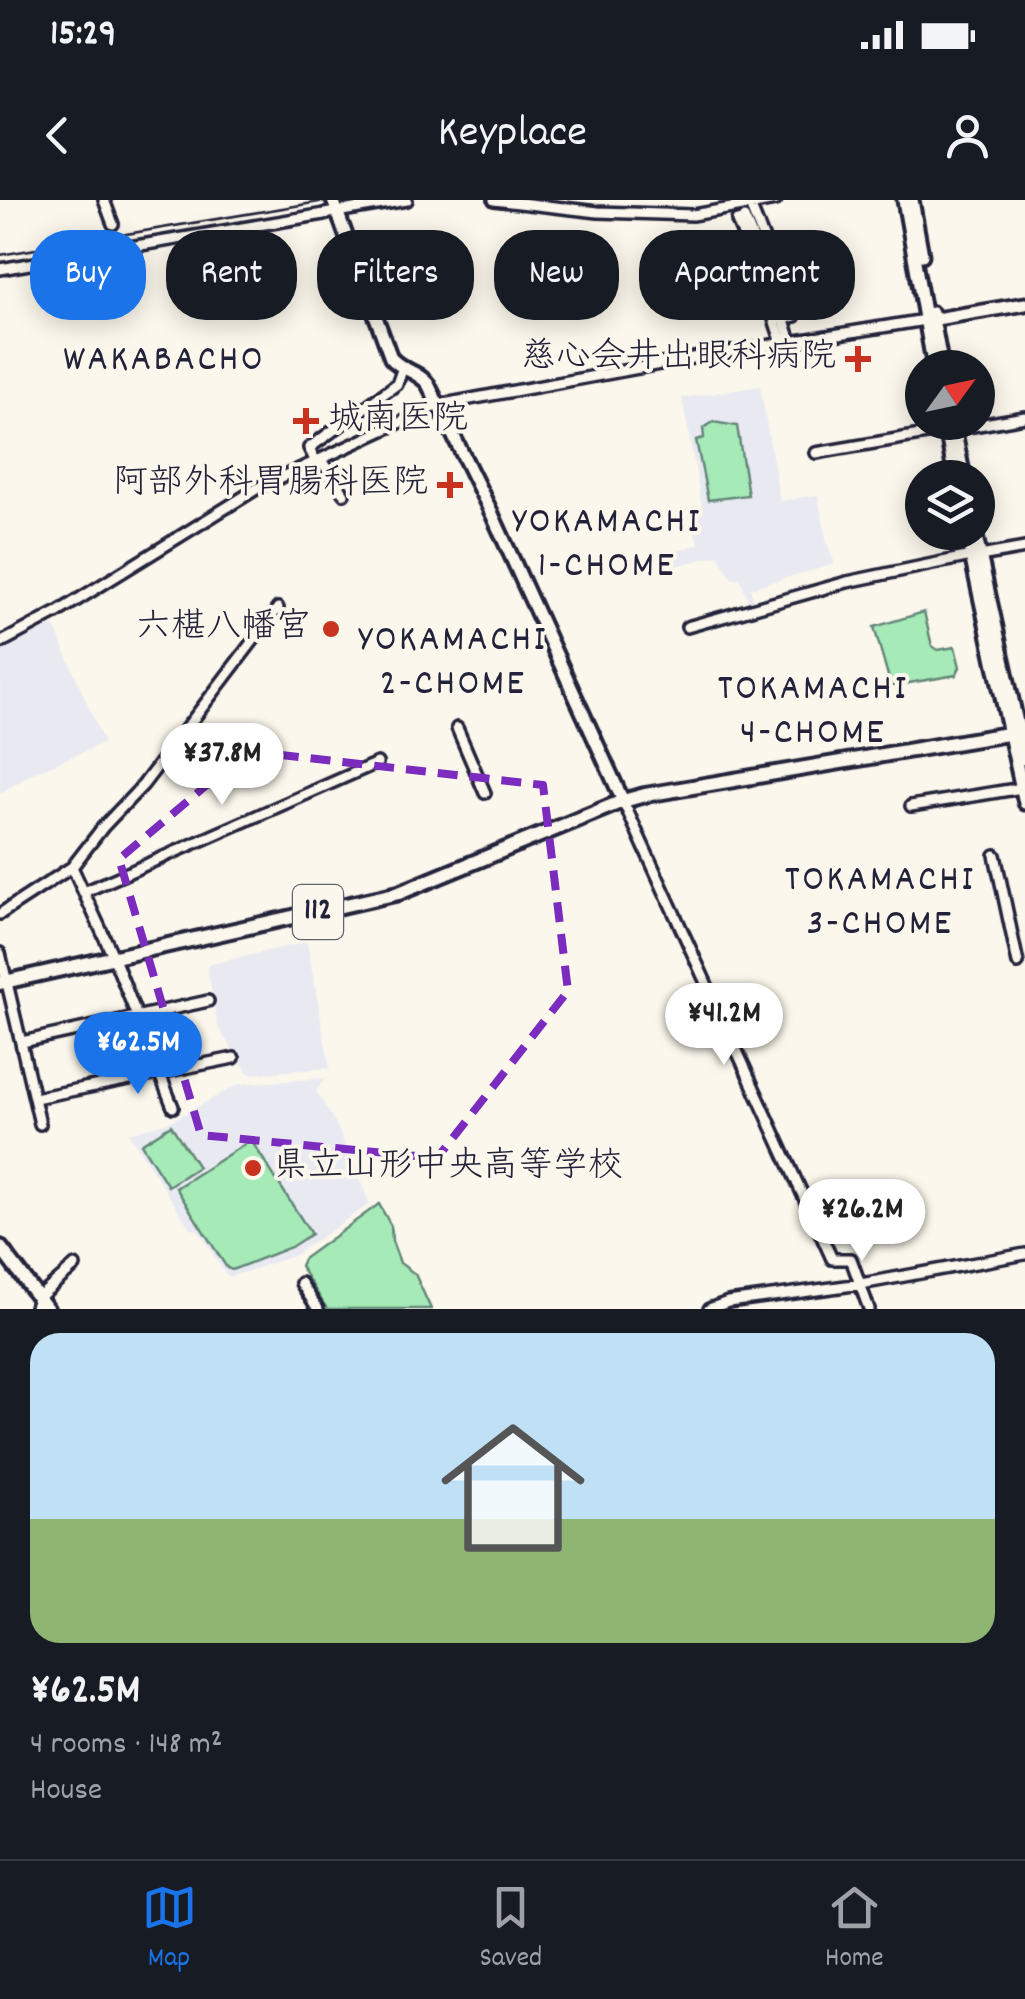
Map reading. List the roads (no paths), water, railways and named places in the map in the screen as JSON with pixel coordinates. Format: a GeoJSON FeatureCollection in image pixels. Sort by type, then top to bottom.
{"type":"FeatureCollection","features":[{"type":"Feature","properties":{"kind":"highway","name":"112"},"geometry":{"type":"LineString","coordinates":[[4,982],[399,893],[623,801],[1017,732]]}},
{"type":"Feature","properties":{"kind":"highway"},"geometry":{"type":"LineString","coordinates":[[0,1247],[39,1306]]}},
{"type":"Feature","properties":{"kind":"highway"},"geometry":{"type":"LineString","coordinates":[[0,1258],[39,1306]]}},
{"type":"Feature","properties":{"kind":"main road"},"geometry":{"type":"LineString","coordinates":[[904,200],[937,350]]}},
{"type":"Feature","properties":{"kind":"main road"},"geometry":{"type":"LineString","coordinates":[[912,200],[932,350]]}},
{"type":"Feature","properties":{"kind":"main road"},"geometry":{"type":"LineString","coordinates":[[335,205],[391,358],[402,370],[422,376],[438,405],[623,801]]}},
{"type":"Feature","properties":{"kind":"main road"},"geometry":{"type":"LineString","coordinates":[[929,320],[1025,304]]}},
{"type":"Feature","properties":{"kind":"main road"},"geometry":{"type":"LineString","coordinates":[[974,550],[1025,759]]}},
{"type":"Feature","properties":{"kind":"main road"},"geometry":{"type":"LineString","coordinates":[[976,550],[976,556]]}},
{"type":"Feature","properties":{"kind":"main road"},"geometry":{"type":"LineString","coordinates":[[1017,732],[1025,803]]}},
{"type":"Feature","properties":{"kind":"street"},"geometry":{"type":"LineString","coordinates":[[104,200],[113,224]]}},
{"type":"Feature","properties":{"kind":"street"},"geometry":{"type":"LineString","coordinates":[[0,269],[335,205],[407,200]]}},
{"type":"Feature","properties":{"kind":"street"},"geometry":{"type":"LineString","coordinates":[[494,200],[637,214],[693,214],[776,200]]}},
{"type":"Feature","properties":{"kind":"street"},"geometry":{"type":"LineString","coordinates":[[750,205],[760,230]]}},
{"type":"Feature","properties":{"kind":"street"},"geometry":{"type":"LineString","coordinates":[[778,320],[786,342]]}},
{"type":"Feature","properties":{"kind":"street"},"geometry":{"type":"LineString","coordinates":[[784,320],[786,342]]}},
{"type":"Feature","properties":{"kind":"street"},"geometry":{"type":"LineString","coordinates":[[0,643],[58,612],[258,488],[438,405],[929,320]]}},
{"type":"Feature","properties":{"kind":"street"},"geometry":{"type":"LineString","coordinates":[[344,494],[309,448],[397,384],[402,370]]}},
{"type":"Feature","properties":{"kind":"street"},"geometry":{"type":"LineString","coordinates":[[995,421],[1025,417]]}},
{"type":"Feature","properties":{"kind":"street"},"geometry":{"type":"LineString","coordinates":[[816,453],[905,435]]}},
{"type":"Feature","properties":{"kind":"street"},"geometry":{"type":"LineString","coordinates":[[687,627],[847,582],[1025,548]]}},
{"type":"Feature","properties":{"kind":"street"},"geometry":{"type":"LineString","coordinates":[[0,914],[72,867],[143,786],[278,608]]}},
{"type":"Feature","properties":{"kind":"street"},"geometry":{"type":"LineString","coordinates":[[457,728],[485,793]]}},
{"type":"Feature","properties":{"kind":"street"},"geometry":{"type":"LineString","coordinates":[[84,892],[377,764]]}},
{"type":"Feature","properties":{"kind":"street"},"geometry":{"type":"LineString","coordinates":[[911,806],[1022,788]]}},
{"type":"Feature","properties":{"kind":"street"},"geometry":{"type":"LineString","coordinates":[[623,801],[832,1259],[851,1259],[869,1309]]}},
{"type":"Feature","properties":{"kind":"street"},"geometry":{"type":"LineString","coordinates":[[996,854],[1018,962]]}},
{"type":"Feature","properties":{"kind":"street"},"geometry":{"type":"LineString","coordinates":[[72,867],[113,956],[173,1107]]}},
{"type":"Feature","properties":{"kind":"street"},"geometry":{"type":"LineString","coordinates":[[0,953],[40,1124]]}},
{"type":"Feature","properties":{"kind":"street"},"geometry":{"type":"LineString","coordinates":[[22,1042],[208,1000]]}},
{"type":"Feature","properties":{"kind":"street"},"geometry":{"type":"LineString","coordinates":[[34,1098],[234,1058]]}},
{"type":"Feature","properties":{"kind":"street"},"geometry":{"type":"LineString","coordinates":[[710,1309],[728,1302],[861,1284],[1025,1254]]}},
{"type":"Feature","properties":{"kind":"street"},"geometry":{"type":"LineString","coordinates":[[39,1306],[76,1266]]}},
{"type":"Feature","properties":{"kind":"street"},"geometry":{"type":"LineString","coordinates":[[301,1283],[318,1309]]}},
{"type":"Feature","properties":{"kind":"tunnel"},"geometry":{"type":"LineString","coordinates":[[726,200],[737,221]]}},
{"type":"Feature","properties":{"kind":"railway"},"geometry":{"type":"LineString","coordinates":[[0,255],[331,200]]}},
{"type":"Feature","properties":{"kind":"place","name":"慈心会井出眼科病院"},"geometry":{"type":"Point","coordinates":[858,359]}},
{"type":"Feature","properties":{"kind":"place","name":"城南医院"},"geometry":{"type":"Point","coordinates":[306,421]}},
{"type":"Feature","properties":{"kind":"place","name":"阿部外科胃腸科医院"},"geometry":{"type":"Point","coordinates":[450,485]}},
{"type":"Feature","properties":{"kind":"place","name":"六椹八幡宮"},"geometry":{"type":"Point","coordinates":[331,629]}},
{"type":"Feature","properties":{"kind":"place","name":"県立山形中央高等学校"},"geometry":{"type":"Point","coordinates":[253,1168]}},
{"type":"Feature","properties":{"kind":"district","name":"WAKABACHO"},"geometry":{"type":"Point","coordinates":[164,361]}},
{"type":"Feature","properties":{"kind":"district","name":"YOKAMACHI 1-CHOME"},"geometry":{"type":"Point","coordinates":[607,544]}},
{"type":"Feature","properties":{"kind":"district","name":"YOKAMACHI 2-CHOME"},"geometry":{"type":"Point","coordinates":[453,663]}},
{"type":"Feature","properties":{"kind":"district","name":"TOKAMACHI 4-CHOME"},"geometry":{"type":"Point","coordinates":[813,712]}},
{"type":"Feature","properties":{"kind":"district","name":"TOKAMACHI 3-CHOME"},"geometry":{"type":"Point","coordinates":[880,903]}}]}
